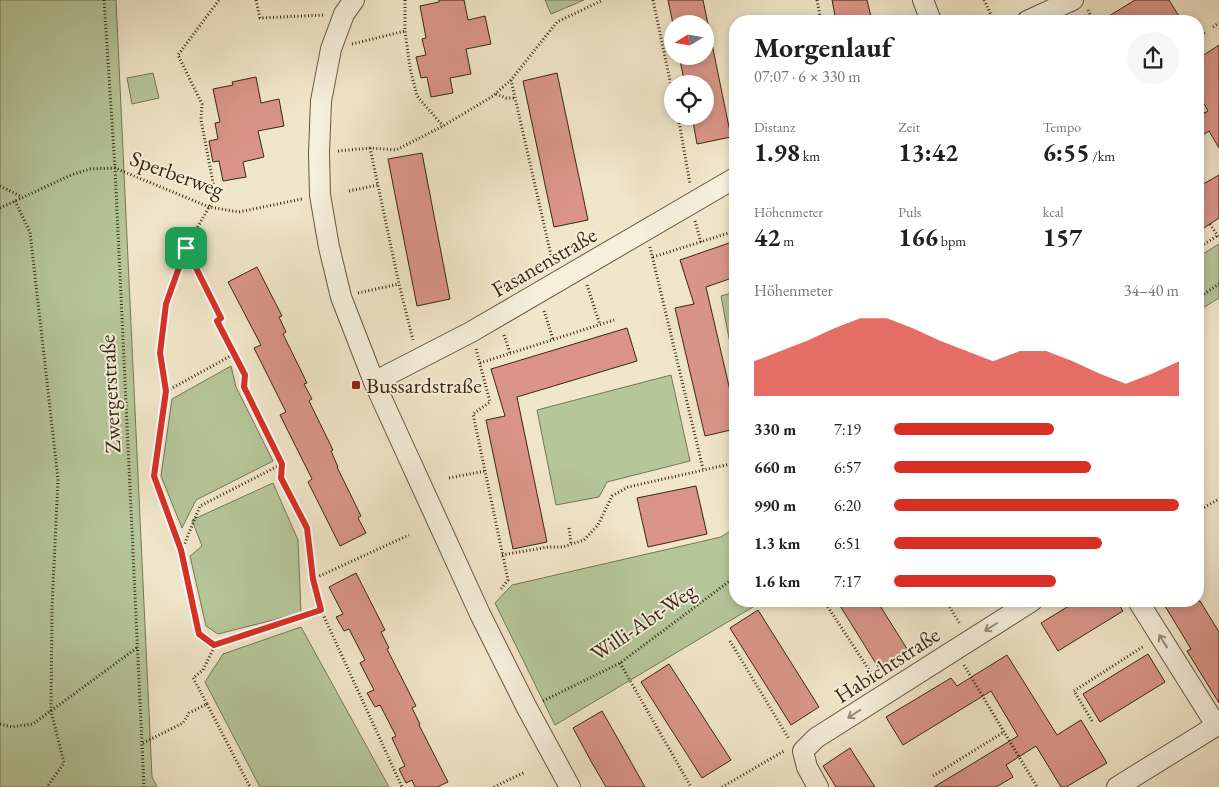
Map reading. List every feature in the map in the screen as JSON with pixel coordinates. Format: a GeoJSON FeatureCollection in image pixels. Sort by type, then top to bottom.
{"type":"FeatureCollection","features":[{"type":"Feature","properties":{"kind":"street"},"geometry":{"type":"LineString","coordinates":[[354,0],[344,14],[331,49],[320,101],[320,195],[340,297],[374,382],[480,614],[527,708],[570,787]]}},
{"type":"Feature","properties":{"kind":"street"},"geometry":{"type":"LineString","coordinates":[[923,0],[929,15]]}},
{"type":"Feature","properties":{"kind":"street"},"geometry":{"type":"LineString","coordinates":[[1039,15],[1073,0]]}},
{"type":"Feature","properties":{"kind":"street","name":"Fasanenstraße"},"geometry":{"type":"LineString","coordinates":[[374,382],[471,332],[729,182]]}},
{"type":"Feature","properties":{"kind":"street","name":"Habichtstraße"},"geometry":{"type":"LineString","coordinates":[[803,751],[816,738],[1022,607]]}},
{"type":"Feature","properties":{"kind":"street"},"geometry":{"type":"LineString","coordinates":[[1116,787],[1218,724],[1142,607]]}},
{"type":"Feature","properties":{"kind":"street"},"geometry":{"type":"LineString","coordinates":[[803,751],[807,768],[818,787]]}},
{"type":"Feature","properties":{"kind":"path","name":"Zwergerstraße"},"geometry":{"type":"LineString","coordinates":[[104,0],[115,168],[144,787]]}},
{"type":"Feature","properties":{"kind":"path"},"geometry":{"type":"LineString","coordinates":[[214,645],[199,634],[181,550],[154,476],[166,391],[160,353],[166,304],[186,248],[216,198],[201,120],[202,104],[178,55],[220,0]]}},
{"type":"Feature","properties":{"kind":"path"},"geometry":{"type":"LineString","coordinates":[[256,0],[260,18],[322,15]]}},
{"type":"Feature","properties":{"kind":"path"},"geometry":{"type":"LineString","coordinates":[[405,0],[405,31],[410,68],[417,96],[443,126]]}},
{"type":"Feature","properties":{"kind":"path"},"geometry":{"type":"LineString","coordinates":[[347,150],[370,148],[396,150],[443,126],[496,94],[512,80],[558,22],[603,0]]}},
{"type":"Feature","properties":{"kind":"path"},"geometry":{"type":"LineString","coordinates":[[653,0],[669,75]]}},
{"type":"Feature","properties":{"kind":"path"},"geometry":{"type":"LineString","coordinates":[[817,0],[820,15]]}},
{"type":"Feature","properties":{"kind":"path"},"geometry":{"type":"LineString","coordinates":[[984,0],[991,15]]}},
{"type":"Feature","properties":{"kind":"path"},"geometry":{"type":"LineString","coordinates":[[1213,27],[1219,23]]}},
{"type":"Feature","properties":{"kind":"path"},"geometry":{"type":"LineString","coordinates":[[357,43],[405,31]]}},
{"type":"Feature","properties":{"kind":"path"},"geometry":{"type":"LineString","coordinates":[[512,80],[557,282]]}},
{"type":"Feature","properties":{"kind":"path"},"geometry":{"type":"LineString","coordinates":[[496,94],[506,98],[516,98]]}},
{"type":"Feature","properties":{"kind":"path"},"geometry":{"type":"LineString","coordinates":[[680,125],[694,202]]}},
{"type":"Feature","properties":{"kind":"path"},"geometry":{"type":"LineString","coordinates":[[370,148],[399,284],[419,360]]}},
{"type":"Feature","properties":{"kind":"path","name":"Sperberweg"},"geometry":{"type":"LineString","coordinates":[[0,208],[80,171],[90,169],[115,168],[209,207],[239,212],[320,195]]}},
{"type":"Feature","properties":{"kind":"path"},"geometry":{"type":"LineString","coordinates":[[349,190],[378,185]]}},
{"type":"Feature","properties":{"kind":"path"},"geometry":{"type":"LineString","coordinates":[[0,186],[22,198]]}},
{"type":"Feature","properties":{"kind":"path"},"geometry":{"type":"LineString","coordinates":[[15,201],[30,232],[58,479],[52,607],[51,711],[64,763],[47,787]]}},
{"type":"Feature","properties":{"kind":"path"},"geometry":{"type":"LineString","coordinates":[[1204,245],[1218,237],[1210,224]]}},
{"type":"Feature","properties":{"kind":"path"},"geometry":{"type":"LineString","coordinates":[[646,230],[703,469]]}},
{"type":"Feature","properties":{"kind":"path"},"geometry":{"type":"LineString","coordinates":[[652,256],[729,233]]}},
{"type":"Feature","properties":{"kind":"path"},"geometry":{"type":"LineString","coordinates":[[186,248],[221,318],[217,321],[245,375],[244,387],[282,464],[281,478],[307,528],[313,579],[321,610],[402,787]]}},
{"type":"Feature","properties":{"kind":"path"},"geometry":{"type":"LineString","coordinates":[[582,267],[600,325]]}},
{"type":"Feature","properties":{"kind":"path"},"geometry":{"type":"LineString","coordinates":[[368,291],[399,284]]}},
{"type":"Feature","properties":{"kind":"path"},"geometry":{"type":"LineString","coordinates":[[1204,294],[1219,284]]}},
{"type":"Feature","properties":{"kind":"path"},"geometry":{"type":"LineString","coordinates":[[538,293],[553,340]]}},
{"type":"Feature","properties":{"kind":"path"},"geometry":{"type":"LineString","coordinates":[[480,363],[614,320]]}},
{"type":"Feature","properties":{"kind":"path"},"geometry":{"type":"LineString","coordinates":[[471,332],[490,402],[473,414],[508,580],[501,589]]}},
{"type":"Feature","properties":{"kind":"path"},"geometry":{"type":"LineString","coordinates":[[166,391],[234,354]]}},
{"type":"Feature","properties":{"kind":"path"},"geometry":{"type":"LineString","coordinates":[[181,550],[200,506],[282,464]]}},
{"type":"Feature","properties":{"kind":"path"},"geometry":{"type":"LineString","coordinates":[[502,554],[548,547],[563,547],[584,540],[598,525],[612,496],[628,487],[729,464]]}},
{"type":"Feature","properties":{"kind":"path"},"geometry":{"type":"LineString","coordinates":[[449,478],[486,471]]}},
{"type":"Feature","properties":{"kind":"path"},"geometry":{"type":"LineString","coordinates":[[1204,508],[1219,499]]}},
{"type":"Feature","properties":{"kind":"path"},"geometry":{"type":"LineString","coordinates":[[569,528],[571,544]]}},
{"type":"Feature","properties":{"kind":"path"},"geometry":{"type":"LineString","coordinates":[[313,579],[409,535]]}},
{"type":"Feature","properties":{"kind":"path","name":"Willi-Abt-Weg"},"geometry":{"type":"LineString","coordinates":[[539,702],[620,663],[729,581]]}},
{"type":"Feature","properties":{"kind":"path"},"geometry":{"type":"LineString","coordinates":[[828,607],[884,694]]}},
{"type":"Feature","properties":{"kind":"path"},"geometry":{"type":"LineString","coordinates":[[948,607],[962,645],[1004,732],[1037,787]]}},
{"type":"Feature","properties":{"kind":"path"},"geometry":{"type":"LineString","coordinates":[[250,787],[193,678],[203,670],[214,645],[321,610]]}},
{"type":"Feature","properties":{"kind":"path"},"geometry":{"type":"LineString","coordinates":[[1092,721],[1074,691],[1160,636]]}},
{"type":"Feature","properties":{"kind":"path"},"geometry":{"type":"LineString","coordinates":[[730,641],[789,739],[803,751]]}},
{"type":"Feature","properties":{"kind":"path"},"geometry":{"type":"LineString","coordinates":[[0,724],[12,727],[33,724],[138,646]]}},
{"type":"Feature","properties":{"kind":"path"},"geometry":{"type":"LineString","coordinates":[[620,663],[691,787]]}},
{"type":"Feature","properties":{"kind":"path"},"geometry":{"type":"LineString","coordinates":[[143,743],[182,723],[190,713],[207,704]]}},
{"type":"Feature","properties":{"kind":"path"},"geometry":{"type":"LineString","coordinates":[[933,776],[1004,732]]}},
{"type":"Feature","properties":{"kind":"path"},"geometry":{"type":"LineString","coordinates":[[722,787],[782,751],[803,751]]}},
{"type":"Feature","properties":{"kind":"path"},"geometry":{"type":"LineString","coordinates":[[494,787],[525,772]]}},
{"type":"Feature","properties":{"kind":"green space"},"geometry":{"type":"Polygon","coordinates":[[[0,0],[116,0],[152,777],[157,787],[0,787],[0,0]]]}},
{"type":"Feature","properties":{"kind":"green space"},"geometry":{"type":"Polygon","coordinates":[[[545,0],[584,0],[551,14],[545,0]]]}},
{"type":"Feature","properties":{"kind":"green space"},"geometry":{"type":"Polygon","coordinates":[[[153,73],[159,98],[132,104],[127,78],[153,73]]]}},
{"type":"Feature","properties":{"kind":"green space"},"geometry":{"type":"Polygon","coordinates":[[[1219,244],[1219,298],[1204,307],[1204,253],[1219,244]]]}},
{"type":"Feature","properties":{"kind":"green space"},"geometry":{"type":"Polygon","coordinates":[[[729,294],[729,338],[721,296],[729,294]]]}},
{"type":"Feature","properties":{"kind":"green space"},"geometry":{"type":"Polygon","coordinates":[[[231,366],[236,387],[273,461],[196,500],[182,528],[161,476],[172,399],[231,366]]]}},
{"type":"Feature","properties":{"kind":"green space"},"geometry":{"type":"Polygon","coordinates":[[[671,375],[690,461],[607,482],[599,497],[556,505],[537,410],[671,375]]]}},
{"type":"Feature","properties":{"kind":"green space"},"geometry":{"type":"Polygon","coordinates":[[[273,483],[298,540],[301,613],[218,634],[206,626],[190,556],[202,546],[192,520],[273,483]]]}},
{"type":"Feature","properties":{"kind":"green space"},"geometry":{"type":"Polygon","coordinates":[[[729,532],[729,607],[753,607],[555,725],[495,603],[512,585],[721,537],[729,532]]]}},
{"type":"Feature","properties":{"kind":"green space"},"geometry":{"type":"Polygon","coordinates":[[[301,627],[389,787],[260,787],[205,682],[223,654],[301,627]]]}},
{"type":"Feature","properties":{"kind":"building"},"geometry":{"type":"Polygon","coordinates":[[[439,0],[464,0],[468,20],[485,16],[491,44],[466,49],[471,74],[450,78],[453,93],[431,97],[427,77],[421,78],[416,57],[426,55],[422,39],[426,38],[420,6],[439,2],[439,0]]]}},
{"type":"Feature","properties":{"kind":"building"},"geometry":{"type":"Polygon","coordinates":[[[668,0],[703,0],[706,15],[671,15],[668,0]]]}},
{"type":"Feature","properties":{"kind":"building"},"geometry":{"type":"Polygon","coordinates":[[[832,0],[867,0],[871,15],[835,15],[832,0]]]}},
{"type":"Feature","properties":{"kind":"building"},"geometry":{"type":"Polygon","coordinates":[[[1135,0],[1169,0],[1178,15],[1111,15],[1135,0]]]}},
{"type":"Feature","properties":{"kind":"building"},"geometry":{"type":"Polygon","coordinates":[[[1219,45],[1219,148],[1209,131],[1204,134],[1204,113],[1208,111],[1204,104],[1204,55],[1219,45]]]}},
{"type":"Feature","properties":{"kind":"building"},"geometry":{"type":"Polygon","coordinates":[[[714,54],[729,127],[729,137],[697,144],[694,125],[714,125],[714,75],[683,75],[681,65],[714,65],[714,54]]]}},
{"type":"Feature","properties":{"kind":"building"},"geometry":{"type":"Polygon","coordinates":[[[557,73],[588,220],[554,227],[523,81],[557,73]]]}},
{"type":"Feature","properties":{"kind":"building"},"geometry":{"type":"Polygon","coordinates":[[[256,77],[261,103],[279,99],[284,126],[258,131],[264,157],[243,162],[246,177],[223,181],[219,161],[213,162],[209,141],[218,139],[215,123],[220,122],[213,89],[233,85],[232,82],[256,77]]]}},
{"type":"Feature","properties":{"kind":"building"},"geometry":{"type":"Polygon","coordinates":[[[422,153],[450,299],[417,306],[388,159],[422,153]]]}},
{"type":"Feature","properties":{"kind":"building"},"geometry":{"type":"Polygon","coordinates":[[[1219,175],[1219,218],[1204,228],[1204,184],[1219,175]]]}},
{"type":"Feature","properties":{"kind":"building"},"geometry":{"type":"Polygon","coordinates":[[[729,243],[729,279],[706,287],[729,386],[729,430],[705,436],[675,308],[694,304],[680,260],[729,243]]]}},
{"type":"Feature","properties":{"kind":"building"},"geometry":{"type":"Polygon","coordinates":[[[257,267],[282,316],[279,317],[286,332],[283,334],[307,383],[304,384],[312,399],[309,401],[333,450],[331,451],[337,467],[361,516],[358,518],[366,533],[340,546],[308,482],[312,479],[280,415],[286,412],[254,348],[261,345],[228,282],[257,267]]]}},
{"type":"Feature","properties":{"kind":"building"},"geometry":{"type":"Polygon","coordinates":[[[627,328],[637,361],[517,397],[547,542],[513,549],[486,420],[505,416],[491,369],[627,328]]]}},
{"type":"Feature","properties":{"kind":"building"},"geometry":{"type":"Polygon","coordinates":[[[696,486],[707,534],[648,547],[637,498],[696,486]]]}},
{"type":"Feature","properties":{"kind":"building"},"geometry":{"type":"Polygon","coordinates":[[[356,573],[385,630],[381,632],[389,648],[387,649],[416,706],[412,708],[419,725],[448,782],[437,787],[415,787],[412,780],[406,783],[399,769],[405,766],[392,738],[396,736],[380,705],[375,707],[367,693],[374,690],[360,663],[365,660],[349,629],[344,631],[336,617],[343,614],[329,587],[356,573]]]}},
{"type":"Feature","properties":{"kind":"building"},"geometry":{"type":"Polygon","coordinates":[[[841,607],[881,607],[909,652],[880,670],[841,607]]]}},
{"type":"Feature","properties":{"kind":"building"},"geometry":{"type":"Polygon","coordinates":[[[1067,607],[1121,607],[1123,611],[1058,651],[1041,623],[1067,607]]]}},
{"type":"Feature","properties":{"kind":"building"},"geometry":{"type":"Polygon","coordinates":[[[1166,607],[1204,607],[1219,632],[1219,703],[1187,651],[1191,649],[1166,607]]]}},
{"type":"Feature","properties":{"kind":"building"},"geometry":{"type":"Polygon","coordinates":[[[758,610],[819,707],[791,725],[730,628],[758,610]]]}},
{"type":"Feature","properties":{"kind":"building"},"geometry":{"type":"Polygon","coordinates":[[[1148,654],[1165,682],[1100,722],[1083,694],[1148,654]]]}},
{"type":"Feature","properties":{"kind":"building"},"geometry":{"type":"Polygon","coordinates":[[[1007,655],[1057,735],[1081,720],[1107,763],[1066,787],[1061,787],[1036,746],[1006,765],[1013,777],[996,787],[934,787],[1018,736],[991,691],[903,745],[886,717],[951,678],[957,686],[1007,655]]]}},
{"type":"Feature","properties":{"kind":"building"},"geometry":{"type":"Polygon","coordinates":[[[669,664],[731,760],[702,778],[641,682],[669,664]]]}},
{"type":"Feature","properties":{"kind":"building"},"geometry":{"type":"Polygon","coordinates":[[[602,711],[645,787],[606,787],[592,763],[573,728],[602,711]]]}},
{"type":"Feature","properties":{"kind":"building"},"geometry":{"type":"Polygon","coordinates":[[[850,748],[875,787],[836,787],[823,766],[850,748]]]}},
{"type":"Feature","properties":{"kind":"place","name":"Bussardstraße"},"geometry":{"type":"Point","coordinates":[356,385]}},
{"type":"Feature","properties":{"kind":"route"},"geometry":{"type":"LineString","coordinates":[[186,248],[221,318],[217,321],[245,375],[244,387],[282,464],[281,478],[307,528],[313,579],[321,610],[214,645],[199,634],[181,550],[154,476],[166,391],[160,353],[166,304],[186,248]]}}]}
